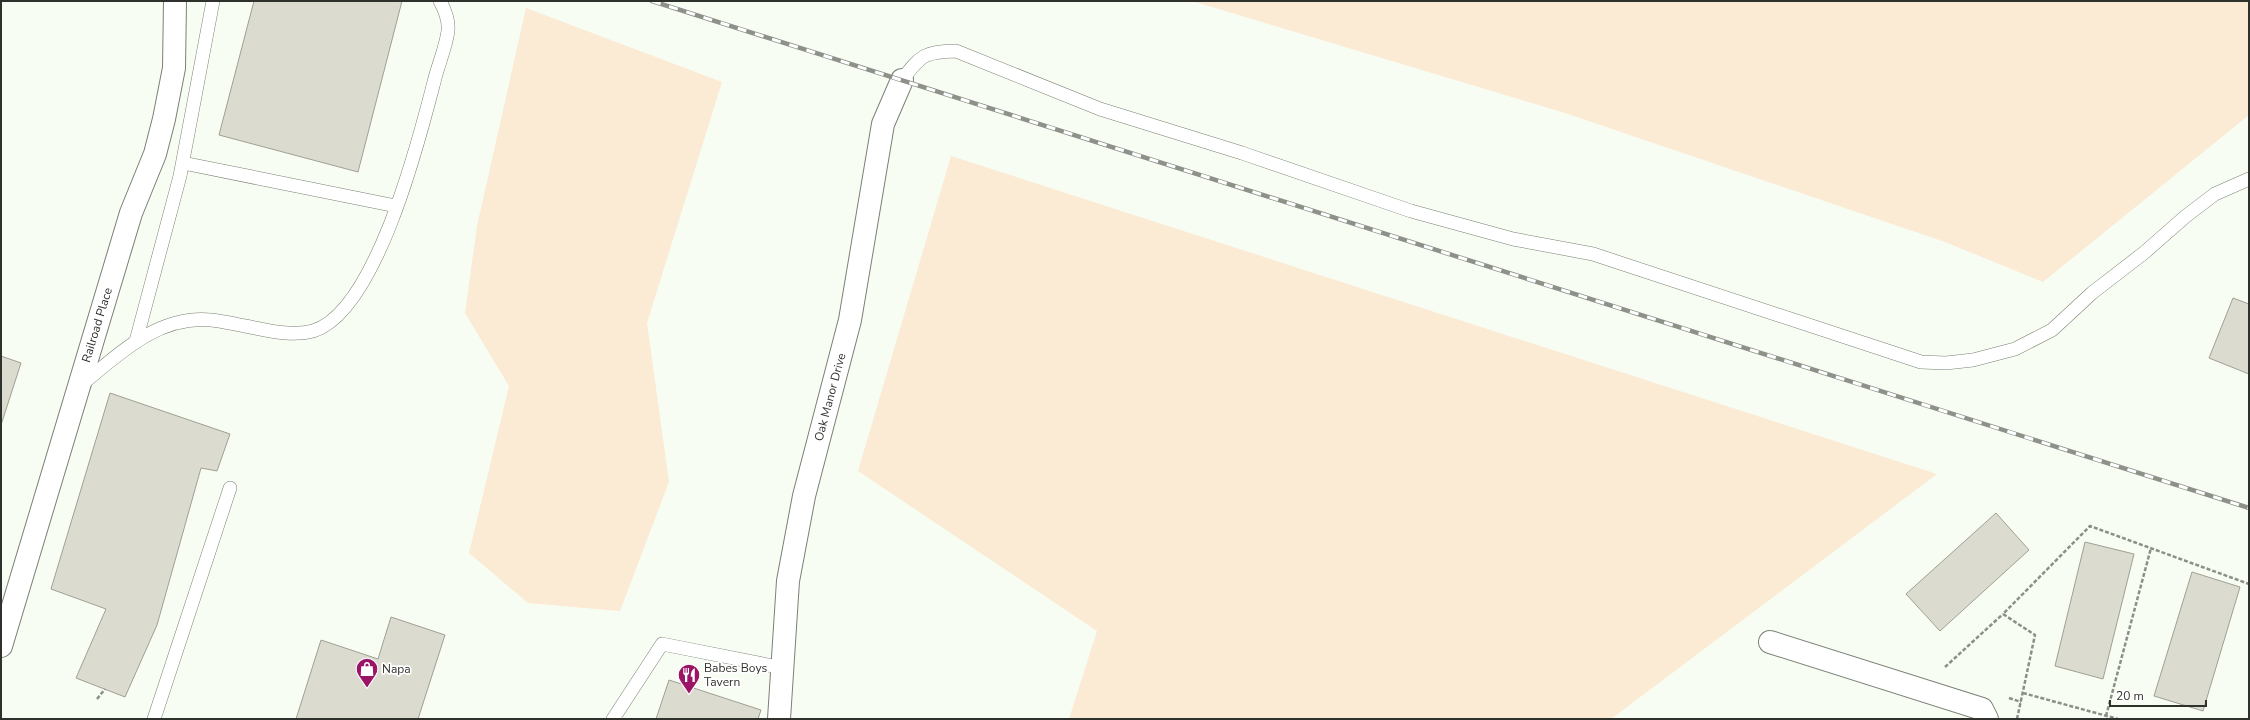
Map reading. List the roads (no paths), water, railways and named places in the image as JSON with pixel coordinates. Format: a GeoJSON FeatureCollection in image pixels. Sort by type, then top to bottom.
{"type":"FeatureCollection","features":[{"type":"Feature","properties":{"kind":"street","name":"Railroad Place"},"geometry":{"type":"LineString","coordinates":[[1,646],[131,213],[155,154],[164,119],[174,68],[175,1]]}},
{"type":"Feature","properties":{"kind":"street","name":"Oak Manor Drive"},"geometry":{"type":"LineString","coordinates":[[779,719],[788,581],[804,496],[850,320],[883,124],[902,80]]}},
{"type":"Feature","properties":{"kind":"street"},"geometry":{"type":"LineString","coordinates":[[1770,642],[1982,709],[1987,719]]}},
{"type":"Feature","properties":{"kind":"lane"},"geometry":{"type":"LineString","coordinates":[[136,340],[183,163],[213,1]]}},
{"type":"Feature","properties":{"kind":"lane"},"geometry":{"type":"LineString","coordinates":[[78,387],[136,340],[159,329],[182,321],[210,320],[286,333],[313,331],[334,320],[354,295],[388,233],[423,123],[448,30],[447,14],[440,1]]}},
{"type":"Feature","properties":{"kind":"lane"},"geometry":{"type":"LineString","coordinates":[[902,80],[918,59],[933,52],[956,51],[1100,109],[1242,152],[1411,211],[1513,239],[1593,254],[1921,362],[1946,363],[1972,360],[2015,349],[2052,330],[2092,293],[2145,252],[2186,216],[2215,194],[2249,179]]}},
{"type":"Feature","properties":{"kind":"lane"},"geometry":{"type":"LineString","coordinates":[[183,163],[396,206]]}},
{"type":"Feature","properties":{"kind":"lane"},"geometry":{"type":"LineString","coordinates":[[154,719],[230,488]]}},
{"type":"Feature","properties":{"kind":"lane"},"geometry":{"type":"LineString","coordinates":[[613,719],[662,644],[783,668]]}},
{"type":"Feature","properties":{"kind":"railway"},"geometry":{"type":"LineString","coordinates":[[652,1],[2249,508]]}},
{"type":"Feature","properties":{"kind":"place","name":"Napa"},"geometry":{"type":"Point","coordinates":[367,688]}},
{"type":"Feature","properties":{"kind":"place","name":"Babes Boys Tavern"},"geometry":{"type":"Point","coordinates":[689,694]}}]}
